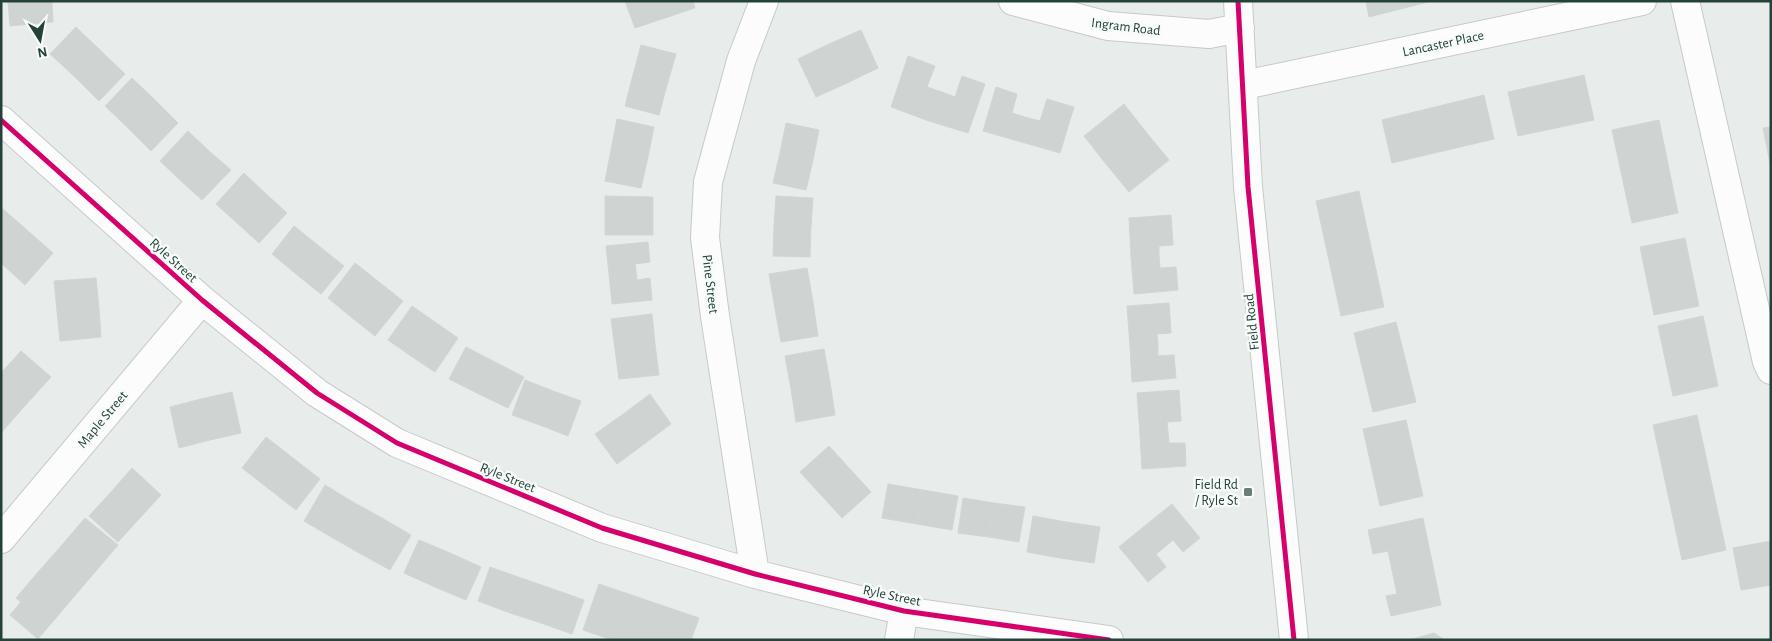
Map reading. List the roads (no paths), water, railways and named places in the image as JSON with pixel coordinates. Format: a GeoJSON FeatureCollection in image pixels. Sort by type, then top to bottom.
{"type":"FeatureCollection","features":[{"type":"Feature","properties":{"kind":"street","name":"Pine Street"},"geometry":{"type":"LineString","coordinates":[[755,574],[715,316],[705,238],[708,182],[741,61],[764,1]]}},
{"type":"Feature","properties":{"kind":"street","name":"Ingram Road"},"geometry":{"type":"LineString","coordinates":[[1012,1],[1108,26],[1209,34],[1239,14]]}},
{"type":"Feature","properties":{"kind":"street","name":"Lancaster Place"},"geometry":{"type":"LineString","coordinates":[[1244,86],[1642,1]]}},
{"type":"Feature","properties":{"kind":"street"},"geometry":{"type":"LineString","coordinates":[[1685,1],[1767,362],[1771,370]]}},
{"type":"Feature","properties":{"kind":"street","name":"Field Road"},"geometry":{"type":"LineString","coordinates":[[1239,14],[1248,187],[1294,640]]}},
{"type":"Feature","properties":{"kind":"street","name":"Ryle Street"},"geometry":{"type":"LineString","coordinates":[[1,120],[202,300],[317,393],[397,443],[602,528],[755,574],[904,611],[1109,640]]}},
{"type":"Feature","properties":{"kind":"street","name":"Maple Street"},"geometry":{"type":"LineString","coordinates":[[1,539],[202,300]]}},
{"type":"Feature","properties":{"kind":"street"},"geometry":{"type":"LineString","coordinates":[[899,640],[904,611]]}},
{"type":"Feature","properties":{"kind":"place","name":"Field Rd / Ryle St"},"geometry":{"type":"Point","coordinates":[1248,492]}}]}
